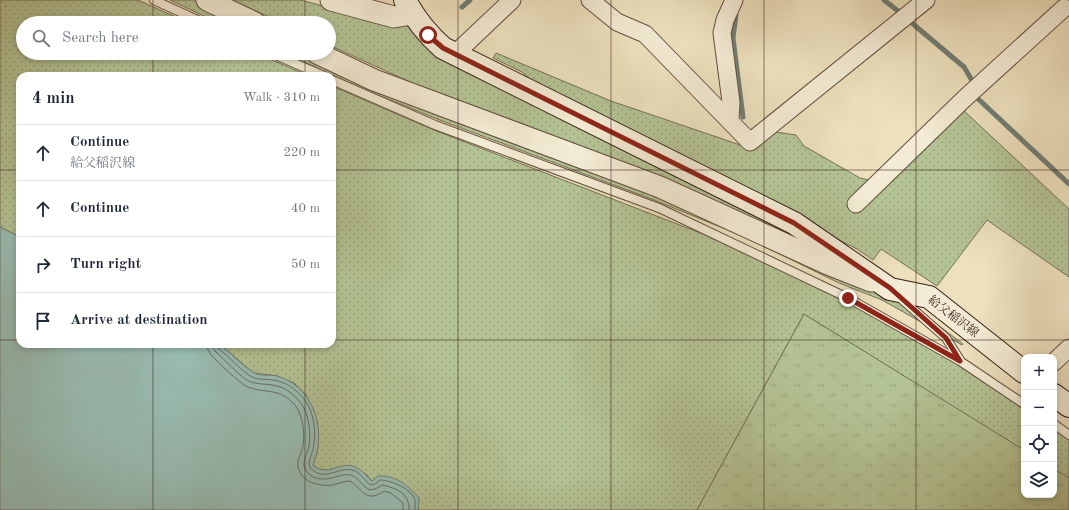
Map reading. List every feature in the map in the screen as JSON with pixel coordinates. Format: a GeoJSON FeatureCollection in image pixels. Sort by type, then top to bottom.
{"type":"FeatureCollection","features":[{"type":"Feature","properties":{"kind":"main road","name":"給父稲沢線"},"geometry":{"type":"LineString","coordinates":[[408,7],[428,35],[443,48],[794,223],[890,288],[929,297],[1021,370]]}},
{"type":"Feature","properties":{"kind":"main road"},"geometry":{"type":"LineString","coordinates":[[1057,397],[1069,406]]}},
{"type":"Feature","properties":{"kind":"street"},"geometry":{"type":"LineString","coordinates":[[207,0],[240,16]]}},
{"type":"Feature","properties":{"kind":"street"},"geometry":{"type":"LineString","coordinates":[[331,0],[394,17],[408,7]]}},
{"type":"Feature","properties":{"kind":"street"},"geometry":{"type":"LineString","coordinates":[[455,54],[512,0]]}},
{"type":"Feature","properties":{"kind":"street"},"geometry":{"type":"LineString","coordinates":[[590,0],[617,22],[646,34],[750,142],[926,0]]}},
{"type":"Feature","properties":{"kind":"street"},"geometry":{"type":"LineString","coordinates":[[730,120],[731,102],[722,34],[725,20],[734,0]]}},
{"type":"Feature","properties":{"kind":"street"},"geometry":{"type":"LineString","coordinates":[[856,204],[964,99],[1064,7]]}},
{"type":"Feature","properties":{"kind":"street"},"geometry":{"type":"LineString","coordinates":[[332,60],[374,80],[660,186],[828,264],[890,288]]}},
{"type":"Feature","properties":{"kind":"street"},"geometry":{"type":"LineString","coordinates":[[1057,359],[1069,348]]}},
{"type":"Feature","properties":{"kind":"lane"},"geometry":{"type":"LineString","coordinates":[[154,0],[189,16]]}},
{"type":"Feature","properties":{"kind":"lane"},"geometry":{"type":"LineString","coordinates":[[287,60],[315,72]]}},
{"type":"Feature","properties":{"kind":"lane"},"geometry":{"type":"LineString","coordinates":[[336,82],[436,125],[659,208],[848,298],[960,361],[1021,402]]}},
{"type":"Feature","properties":{"kind":"lane"},"geometry":{"type":"LineString","coordinates":[[890,288],[946,338],[960,361]]}},
{"type":"Feature","properties":{"kind":"lane"},"geometry":{"type":"LineString","coordinates":[[1057,426],[1069,434]]}},
{"type":"Feature","properties":{"kind":"green space"},"geometry":{"type":"Polygon","coordinates":[[[0,0],[138,0],[173,16],[16,16],[16,60],[272,60],[300,72],[16,72],[16,235],[0,227],[0,0]]]}},
{"type":"Feature","properties":{"kind":"green space"},"geometry":{"type":"Polygon","coordinates":[[[170,0],[198,0],[232,16],[204,16],[170,0]]]}},
{"type":"Feature","properties":{"kind":"green space"},"geometry":{"type":"Polygon","coordinates":[[[232,0],[300,0],[392,24],[421,26],[845,261],[774,227],[443,97],[336,48],[336,16],[267,16],[232,0]]]}},
{"type":"Feature","properties":{"kind":"green space"},"geometry":{"type":"Polygon","coordinates":[[[496,53],[611,101],[752,149],[776,132],[796,135],[804,146],[860,178],[873,181],[961,108],[1069,209],[1069,277],[987,220],[937,286],[881,249],[873,260],[857,249],[536,84],[522,72],[493,58],[496,53]]]}},
{"type":"Feature","properties":{"kind":"green space"},"geometry":{"type":"Polygon","coordinates":[[[300,60],[326,60],[659,195],[921,312],[963,344],[962,345],[882,300],[839,283],[745,237],[654,200],[437,119],[336,77],[336,72],[326,72],[300,60]]]}},
{"type":"Feature","properties":{"kind":"green space"},"geometry":{"type":"Polygon","coordinates":[[[336,88],[434,130],[703,234],[831,291],[1021,399],[1021,449],[804,314],[697,510],[418,510],[419,498],[372,481],[366,474],[344,466],[329,470],[318,469],[313,465],[318,448],[307,396],[294,383],[277,376],[253,373],[225,348],[336,348],[336,88]]]}},
{"type":"Feature","properties":{"kind":"green space"},"geometry":{"type":"Polygon","coordinates":[[[804,314],[1021,448],[1021,498],[1057,498],[1057,471],[1069,478],[1069,510],[697,510],[804,314]]]}},
{"type":"Feature","properties":{"kind":"green space"},"geometry":{"type":"Polygon","coordinates":[[[1057,423],[1069,431],[1069,479],[1057,472],[1057,423]]]}},
{"type":"Feature","properties":{"kind":"water"},"geometry":{"type":"Polygon","coordinates":[[[0,227],[16,235],[16,348],[224,348],[256,374],[277,376],[288,380],[305,394],[311,403],[318,424],[318,447],[313,465],[318,469],[329,470],[350,465],[361,470],[372,481],[378,476],[396,479],[406,485],[419,498],[418,510],[0,510],[0,227]]]}},
{"type":"Feature","properties":{"kind":"waterway"},"geometry":{"type":"LineString","coordinates":[[462,7],[470,0]]}},
{"type":"Feature","properties":{"kind":"waterway"},"geometry":{"type":"LineString","coordinates":[[884,0],[898,11]]}},
{"type":"Feature","properties":{"kind":"waterway"},"geometry":{"type":"LineString","coordinates":[[736,15],[733,38],[743,117]]}},
{"type":"Feature","properties":{"kind":"waterway"},"geometry":{"type":"LineString","coordinates":[[913,24],[964,67],[973,82]]}},
{"type":"Feature","properties":{"kind":"waterway"},"geometry":{"type":"LineString","coordinates":[[974,95],[1069,184]]}},
{"type":"Feature","properties":{"kind":"route"},"geometry":{"type":"LineString","coordinates":[[428,35],[443,48],[794,223],[890,288],[946,338],[960,361],[848,298]]}}]}
